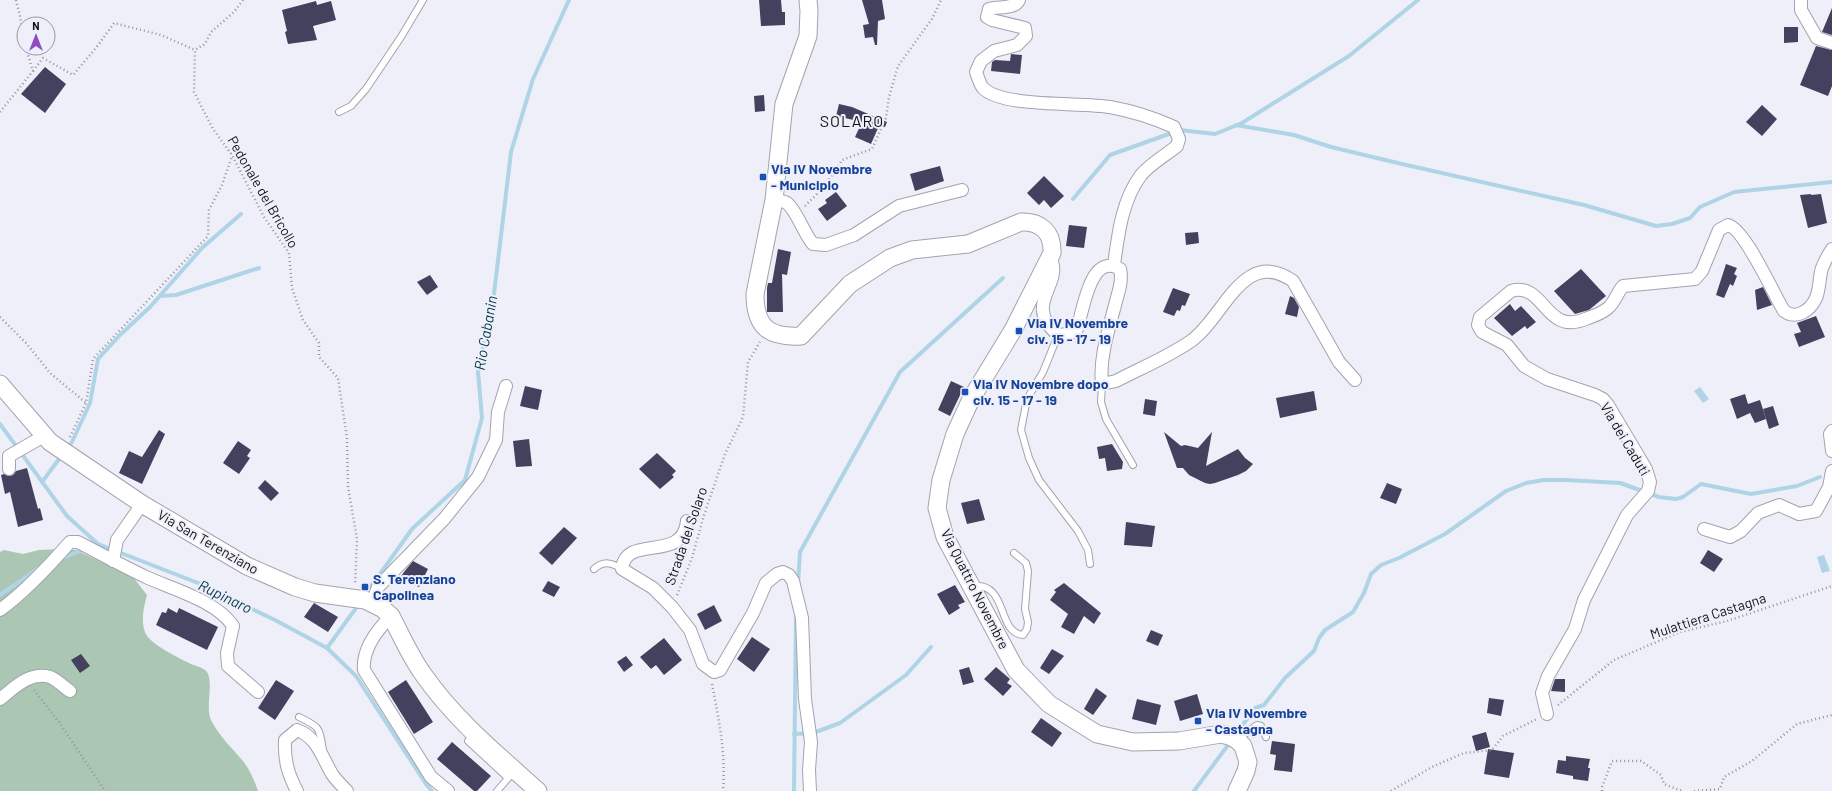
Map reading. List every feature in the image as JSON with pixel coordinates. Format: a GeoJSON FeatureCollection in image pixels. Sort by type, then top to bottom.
{"type":"FeatureCollection","features":[{"type":"Feature","properties":{"kind":"main road"},"geometry":{"type":"LineString","coordinates":[[767,329],[762,324],[755,309],[755,294],[774,200],[784,104],[808,36],[808,0]]}},
{"type":"Feature","properties":{"kind":"main road","name":"Via Quattro Novembre"},"geometry":{"type":"LineString","coordinates":[[767,329],[784,337],[801,336],[850,284],[890,258],[912,250],[953,247],[968,244],[1021,222],[1038,224],[1045,229],[1050,236],[1052,245],[1050,257],[1013,330],[971,399],[955,434],[941,480],[937,508],[945,537],[1016,670],[1049,704],[1097,734],[1133,742],[1179,741],[1231,737]]}},
{"type":"Feature","properties":{"kind":"main road","name":"Via San Terenziano"},"geometry":{"type":"LineString","coordinates":[[0,384],[41,438],[62,450],[142,504],[247,566],[295,587],[327,596],[365,600],[383,609],[391,616],[422,673],[445,703],[512,774],[538,791]]}},
{"type":"Feature","properties":{"kind":"main road"},"geometry":{"type":"LineString","coordinates":[[1231,737],[1246,754],[1248,762],[1246,771],[1237,791]]}},
{"type":"Feature","properties":{"kind":"street"},"geometry":{"type":"LineString","coordinates":[[1019,0],[1017,4],[1009,7],[997,6],[989,9],[987,17],[992,20],[1025,28],[1026,36],[1017,45],[994,51],[981,61],[976,72],[982,88],[992,94],[1013,99],[1052,105],[1109,107],[1154,118],[1174,127],[1179,139],[1177,146],[1142,174],[1134,186],[1124,209],[1119,230],[1114,266]]}},
{"type":"Feature","properties":{"kind":"street"},"geometry":{"type":"LineString","coordinates":[[1800,0],[1801,10],[1817,38],[1832,43]]}},
{"type":"Feature","properties":{"kind":"street"},"geometry":{"type":"LineString","coordinates":[[774,200],[787,204],[803,226],[807,237],[813,244],[826,244],[854,235],[899,206],[962,190]]}},
{"type":"Feature","properties":{"kind":"street","name":"Via dei Caduti"},"geometry":{"type":"LineString","coordinates":[[1547,714],[1542,693],[1548,676],[1575,629],[1587,593],[1627,515],[1648,491],[1650,482],[1642,463],[1603,399],[1584,390],[1547,379],[1524,366],[1507,345],[1482,332],[1478,325],[1480,317],[1511,291],[1518,289],[1530,292],[1552,316],[1565,323],[1578,323],[1608,309],[1615,301],[1618,291],[1623,286],[1695,279],[1702,271],[1719,230],[1728,225],[1737,231],[1758,261],[1784,311],[1789,315],[1798,315],[1808,309],[1816,298],[1822,269],[1832,249]]}},
{"type":"Feature","properties":{"kind":"street"},"geometry":{"type":"LineString","coordinates":[[1050,257],[1054,264],[1054,271],[1042,302],[1044,319],[1058,335],[1069,334],[1077,329],[1087,290],[1098,270],[1108,266],[1114,266],[1120,269],[1122,278],[1109,329],[1103,362],[1102,384],[1116,381],[1191,341],[1206,328],[1236,286],[1252,276],[1264,272],[1283,274],[1293,281],[1339,362],[1355,380]]}},
{"type":"Feature","properties":{"kind":"street"},"geometry":{"type":"LineString","coordinates":[[372,603],[378,587],[444,519],[478,477],[496,440],[498,412],[506,386]]}},
{"type":"Feature","properties":{"kind":"street"},"geometry":{"type":"LineString","coordinates":[[1832,432],[1830,434],[1832,451]]}},
{"type":"Feature","properties":{"kind":"street"},"geometry":{"type":"LineString","coordinates":[[9,469],[9,456],[41,438]]}},
{"type":"Feature","properties":{"kind":"street"},"geometry":{"type":"LineString","coordinates":[[1704,530],[1730,537],[1741,531],[1758,513],[1779,505],[1799,514],[1816,511],[1829,487],[1832,471]]}},
{"type":"Feature","properties":{"kind":"street"},"geometry":{"type":"LineString","coordinates":[[113,561],[117,540],[142,504]]}},
{"type":"Feature","properties":{"kind":"street"},"geometry":{"type":"LineString","coordinates":[[687,520],[686,527],[680,538],[669,546],[640,550],[629,554],[623,562],[622,569],[653,588],[672,607],[690,630],[703,664],[714,672],[720,670],[747,625],[766,583],[777,574],[783,572],[789,575],[793,581],[802,618],[805,699],[811,742],[809,770],[810,791]]}},
{"type":"Feature","properties":{"kind":"street"},"geometry":{"type":"LineString","coordinates":[[0,610],[16,597],[70,542],[78,542],[113,561],[208,604],[228,618],[233,626],[227,653],[228,666],[258,692]]}},
{"type":"Feature","properties":{"kind":"street"},"geometry":{"type":"LineString","coordinates":[[391,616],[379,628],[371,643],[364,659],[364,670],[431,777],[448,791]]}},
{"type":"Feature","properties":{"kind":"street"},"geometry":{"type":"LineString","coordinates":[[0,699],[24,680],[32,677],[50,677],[70,691]]}},
{"type":"Feature","properties":{"kind":"street"},"geometry":{"type":"LineString","coordinates":[[297,791],[289,776],[285,762],[285,740],[297,730],[306,734],[313,741],[334,776],[347,791]]}},
{"type":"Feature","properties":{"kind":"lane"},"geometry":{"type":"LineString","coordinates":[[339,112],[351,106],[366,89],[401,37],[423,0]]}},
{"type":"Feature","properties":{"kind":"lane"},"geometry":{"type":"LineString","coordinates":[[1058,335],[1043,372],[1027,399],[1021,430],[1029,458],[1039,480],[1078,531],[1088,550],[1090,564]]}},
{"type":"Feature","properties":{"kind":"lane"},"geometry":{"type":"LineString","coordinates":[[1102,384],[1101,402],[1106,419],[1133,465]]}},
{"type":"Feature","properties":{"kind":"lane"},"geometry":{"type":"LineString","coordinates":[[971,586],[987,587],[994,594],[1012,630],[1017,635],[1023,635],[1027,629],[1028,622],[1025,609],[1028,570],[1026,562],[1014,553]]}},
{"type":"Feature","properties":{"kind":"lane"},"geometry":{"type":"LineString","coordinates":[[594,569],[605,562],[622,569]]}},
{"type":"Feature","properties":{"kind":"lane"},"geometry":{"type":"LineString","coordinates":[[299,717],[316,725],[319,731],[326,763]]}},
{"type":"Feature","properties":{"kind":"lane"},"geometry":{"type":"LineString","coordinates":[[1231,737],[1257,725],[1261,726],[1266,737]]}},
{"type":"Feature","properties":{"kind":"lane"},"geometry":{"type":"LineString","coordinates":[[468,741],[512,774],[497,791]]}},
{"type":"Feature","properties":{"kind":"path"},"geometry":{"type":"LineString","coordinates":[[16,0],[20,16]]}},
{"type":"Feature","properties":{"kind":"path"},"geometry":{"type":"LineString","coordinates":[[0,112],[43,58],[73,75],[96,48],[114,22],[161,34],[195,50],[205,44],[212,32],[234,12],[243,0]]}},
{"type":"Feature","properties":{"kind":"path"},"geometry":{"type":"LineString","coordinates":[[803,226],[805,205],[824,187],[842,160],[872,149],[886,118],[889,97],[898,66],[932,19],[941,0]]}},
{"type":"Feature","properties":{"kind":"path","name":"Pedonale del Bricollo"},"geometry":{"type":"LineString","coordinates":[[195,50],[194,92],[213,129],[232,155],[264,217],[289,254],[292,288],[303,320],[319,343],[319,357],[338,378],[347,438],[348,488],[357,539],[355,598]]}},
{"type":"Feature","properties":{"kind":"path"},"geometry":{"type":"LineString","coordinates":[[28,56],[33,71]]}},
{"type":"Feature","properties":{"kind":"path"},"geometry":{"type":"LineString","coordinates":[[62,450],[70,438],[86,403],[93,359],[208,236],[209,210],[222,185],[232,155]]}},
{"type":"Feature","properties":{"kind":"path"},"geometry":{"type":"LineString","coordinates":[[0,317],[26,343],[50,373],[86,403]]}},
{"type":"Feature","properties":{"kind":"path","name":"Strada del Solaro"},"geometry":{"type":"LineString","coordinates":[[672,607],[692,558],[704,515],[725,454],[743,417],[748,362],[767,329]]}},
{"type":"Feature","properties":{"kind":"path","name":"Mulattiera Castagna"},"geometry":{"type":"LineString","coordinates":[[1391,791],[1432,767],[1464,753],[1492,750],[1502,736],[1547,714],[1614,660],[1680,632],[1727,620],[1832,586]]}},
{"type":"Feature","properties":{"kind":"path"},"geometry":{"type":"LineString","coordinates":[[707,679],[711,683],[722,732],[724,775],[723,791]]}},
{"type":"Feature","properties":{"kind":"path"},"geometry":{"type":"LineString","coordinates":[[24,680],[35,690],[59,722],[105,791]]}},
{"type":"Feature","properties":{"kind":"path"},"geometry":{"type":"LineString","coordinates":[[1694,791],[1720,789],[1724,777],[1752,761],[1797,724],[1832,715]]}},
{"type":"Feature","properties":{"kind":"path"},"geometry":{"type":"LineString","coordinates":[[1602,791],[1602,787],[1612,761],[1642,761],[1661,775],[1664,784],[1682,791]]}},
{"type":"Feature","properties":{"kind":"green space"},"geometry":{"type":"Polygon","coordinates":[[[4,550],[23,554],[39,550],[76,550],[133,577],[147,595],[143,616],[145,632],[152,641],[162,648],[207,672],[210,683],[209,714],[211,720],[222,737],[245,764],[252,775],[258,791],[0,791],[0,552],[4,550]]]}},
{"type":"Feature","properties":{"kind":"water"},"geometry":{"type":"Polygon","coordinates":[[[1700,387],[1709,399],[1703,403],[1694,391],[1700,387]]]}},
{"type":"Feature","properties":{"kind":"water"},"geometry":{"type":"Polygon","coordinates":[[[1824,555],[1830,571],[1822,573],[1817,557],[1824,555]]]}},
{"type":"Feature","properties":{"kind":"building"},"geometry":{"type":"Polygon","coordinates":[[[759,0],[781,0],[782,12],[785,12],[785,25],[761,26],[759,0]]]}},
{"type":"Feature","properties":{"kind":"building"},"geometry":{"type":"Polygon","coordinates":[[[862,0],[882,0],[885,19],[878,21],[877,45],[875,45],[873,37],[865,38],[863,25],[869,24],[862,0]]]}},
{"type":"Feature","properties":{"kind":"building"},"geometry":{"type":"Polygon","coordinates":[[[316,1],[317,5],[331,1],[336,20],[313,26],[317,40],[288,44],[285,32],[287,31],[282,10],[316,1]]]}},
{"type":"Feature","properties":{"kind":"building"},"geometry":{"type":"Polygon","coordinates":[[[1832,8],[1832,35],[1822,32],[1832,8]]]}},
{"type":"Feature","properties":{"kind":"building"},"geometry":{"type":"Polygon","coordinates":[[[1784,27],[1798,27],[1798,42],[1784,43],[1784,27]]]}},
{"type":"Feature","properties":{"kind":"building"},"geometry":{"type":"Polygon","coordinates":[[[1816,46],[1832,50],[1832,86],[1828,96],[1800,85],[1816,46]]]}},
{"type":"Feature","properties":{"kind":"building"},"geometry":{"type":"Polygon","coordinates":[[[1011,54],[1022,55],[1020,74],[991,71],[992,62],[995,60],[1010,61],[1011,54]]]}},
{"type":"Feature","properties":{"kind":"building"},"geometry":{"type":"Polygon","coordinates":[[[45,67],[66,84],[45,113],[21,94],[45,67]]]}},
{"type":"Feature","properties":{"kind":"building"},"geometry":{"type":"Polygon","coordinates":[[[764,95],[765,111],[755,112],[754,96],[764,95]]]}},
{"type":"Feature","properties":{"kind":"building"},"geometry":{"type":"Polygon","coordinates":[[[839,104],[852,107],[887,122],[885,127],[879,126],[871,144],[855,137],[862,122],[836,116],[839,104]]]}},
{"type":"Feature","properties":{"kind":"building"},"geometry":{"type":"Polygon","coordinates":[[[1762,105],[1777,119],[1762,136],[1746,122],[1762,105]]]}},
{"type":"Feature","properties":{"kind":"building"},"geometry":{"type":"Polygon","coordinates":[[[940,166],[944,181],[915,191],[910,174],[940,166]]]}},
{"type":"Feature","properties":{"kind":"building"},"geometry":{"type":"Polygon","coordinates":[[[1044,176],[1064,196],[1051,208],[1044,200],[1039,205],[1027,193],[1044,176]]]}},
{"type":"Feature","properties":{"kind":"building"},"geometry":{"type":"Polygon","coordinates":[[[836,192],[847,206],[827,221],[818,209],[827,203],[825,200],[836,192]]]}},
{"type":"Feature","properties":{"kind":"building"},"geometry":{"type":"Polygon","coordinates":[[[1821,194],[1827,223],[1808,228],[1800,195],[1821,194]]]}},
{"type":"Feature","properties":{"kind":"building"},"geometry":{"type":"Polygon","coordinates":[[[1069,225],[1087,227],[1084,248],[1066,246],[1069,225]]]}},
{"type":"Feature","properties":{"kind":"building"},"geometry":{"type":"Polygon","coordinates":[[[1198,232],[1199,243],[1186,245],[1185,233],[1198,232]]]}},
{"type":"Feature","properties":{"kind":"building"},"geometry":{"type":"Polygon","coordinates":[[[778,249],[791,252],[787,275],[782,274],[783,312],[767,312],[767,288],[768,283],[772,283],[778,249]]]}},
{"type":"Feature","properties":{"kind":"building"},"geometry":{"type":"Polygon","coordinates":[[[1726,264],[1737,268],[1734,274],[1737,276],[1733,286],[1730,284],[1724,298],[1716,295],[1726,264]]]}},
{"type":"Feature","properties":{"kind":"building"},"geometry":{"type":"Polygon","coordinates":[[[1581,269],[1606,296],[1589,310],[1575,314],[1554,291],[1581,269]]]}},
{"type":"Feature","properties":{"kind":"building"},"geometry":{"type":"Polygon","coordinates":[[[430,275],[438,287],[427,295],[417,282],[430,275]]]}},
{"type":"Feature","properties":{"kind":"building"},"geometry":{"type":"Polygon","coordinates":[[[1763,287],[1772,305],[1757,310],[1755,290],[1763,287]]]}},
{"type":"Feature","properties":{"kind":"building"},"geometry":{"type":"Polygon","coordinates":[[[1173,288],[1190,294],[1185,306],[1182,305],[1180,311],[1177,310],[1174,316],[1163,312],[1173,288]]]}},
{"type":"Feature","properties":{"kind":"building"},"geometry":{"type":"Polygon","coordinates":[[[1290,296],[1294,298],[1299,307],[1297,317],[1285,314],[1290,296]]]}},
{"type":"Feature","properties":{"kind":"building"},"geometry":{"type":"Polygon","coordinates":[[[1510,304],[1515,311],[1521,306],[1536,322],[1527,329],[1525,326],[1512,336],[1494,318],[1510,304]]]}},
{"type":"Feature","properties":{"kind":"building"},"geometry":{"type":"Polygon","coordinates":[[[1816,316],[1825,337],[1799,347],[1794,334],[1801,332],[1797,323],[1816,316]]]}},
{"type":"Feature","properties":{"kind":"building"},"geometry":{"type":"Polygon","coordinates":[[[951,381],[964,387],[950,416],[938,410],[951,381]]]}},
{"type":"Feature","properties":{"kind":"building"},"geometry":{"type":"Polygon","coordinates":[[[525,386],[542,390],[538,410],[520,406],[525,386]]]}},
{"type":"Feature","properties":{"kind":"building"},"geometry":{"type":"Polygon","coordinates":[[[1314,391],[1317,410],[1280,418],[1276,398],[1314,391]]]}},
{"type":"Feature","properties":{"kind":"building"},"geometry":{"type":"Polygon","coordinates":[[[1745,394],[1748,404],[1760,400],[1766,419],[1755,423],[1750,413],[1737,419],[1730,399],[1745,394]]]}},
{"type":"Feature","properties":{"kind":"building"},"geometry":{"type":"Polygon","coordinates":[[[1145,399],[1157,401],[1155,416],[1143,414],[1145,399]]]}},
{"type":"Feature","properties":{"kind":"building"},"geometry":{"type":"Polygon","coordinates":[[[1773,406],[1779,425],[1769,429],[1763,409],[1773,406]]]}},
{"type":"Feature","properties":{"kind":"building"},"geometry":{"type":"Polygon","coordinates":[[[159,430],[165,434],[142,484],[119,473],[129,451],[142,457],[159,430]]]}},
{"type":"Feature","properties":{"kind":"building"},"geometry":{"type":"Polygon","coordinates":[[[1164,432],[1181,446],[1185,445],[1198,448],[1212,432],[1206,466],[1238,449],[1245,458],[1253,464],[1246,471],[1238,475],[1215,483],[1205,483],[1189,475],[1183,468],[1177,468],[1164,432]]]}},
{"type":"Feature","properties":{"kind":"building"},"geometry":{"type":"Polygon","coordinates":[[[529,439],[532,466],[516,467],[513,441],[529,439]]]}},
{"type":"Feature","properties":{"kind":"building"},"geometry":{"type":"Polygon","coordinates":[[[238,441],[251,450],[247,456],[250,458],[239,474],[223,463],[238,441]]]}},
{"type":"Feature","properties":{"kind":"building"},"geometry":{"type":"Polygon","coordinates":[[[1112,444],[1123,462],[1122,469],[1107,471],[1105,458],[1099,459],[1097,447],[1112,444]]]}},
{"type":"Feature","properties":{"kind":"building"},"geometry":{"type":"Polygon","coordinates":[[[657,453],[676,471],[672,475],[674,477],[660,489],[639,469],[657,453]]]}},
{"type":"Feature","properties":{"kind":"building"},"geometry":{"type":"Polygon","coordinates":[[[27,468],[38,509],[40,508],[43,520],[18,527],[10,492],[5,494],[1,475],[13,475],[16,471],[27,468]]]}},
{"type":"Feature","properties":{"kind":"building"},"geometry":{"type":"Polygon","coordinates":[[[265,480],[279,493],[271,501],[258,488],[265,480]]]}},
{"type":"Feature","properties":{"kind":"building"},"geometry":{"type":"Polygon","coordinates":[[[1387,483],[1402,489],[1396,504],[1380,498],[1387,483]]]}},
{"type":"Feature","properties":{"kind":"building"},"geometry":{"type":"Polygon","coordinates":[[[979,499],[985,520],[967,524],[961,503],[979,499]]]}},
{"type":"Feature","properties":{"kind":"building"},"geometry":{"type":"Polygon","coordinates":[[[1126,522],[1155,526],[1152,547],[1124,545],[1126,522]]]}},
{"type":"Feature","properties":{"kind":"building"},"geometry":{"type":"Polygon","coordinates":[[[564,527],[577,538],[552,565],[539,553],[564,527]]]}},
{"type":"Feature","properties":{"kind":"building"},"geometry":{"type":"Polygon","coordinates":[[[1708,550],[1723,559],[1714,572],[1700,563],[1708,550]]]}},
{"type":"Feature","properties":{"kind":"building"},"geometry":{"type":"Polygon","coordinates":[[[413,561],[428,569],[419,587],[400,578],[413,561]]]}},
{"type":"Feature","properties":{"kind":"building"},"geometry":{"type":"Polygon","coordinates":[[[548,581],[560,587],[554,597],[542,591],[548,581]]]}},
{"type":"Feature","properties":{"kind":"building"},"geometry":{"type":"Polygon","coordinates":[[[1064,583],[1101,613],[1094,624],[1084,616],[1074,634],[1061,627],[1068,614],[1050,600],[1056,592],[1054,590],[1064,583]]]}},
{"type":"Feature","properties":{"kind":"building"},"geometry":{"type":"Polygon","coordinates":[[[955,585],[965,602],[958,605],[960,608],[949,615],[937,594],[955,585]]]}},
{"type":"Feature","properties":{"kind":"building"},"geometry":{"type":"Polygon","coordinates":[[[314,603],[338,617],[328,632],[304,617],[314,603]]]}},
{"type":"Feature","properties":{"kind":"building"},"geometry":{"type":"Polygon","coordinates":[[[714,605],[722,621],[705,630],[697,614],[714,605]]]}},
{"type":"Feature","properties":{"kind":"building"},"geometry":{"type":"Polygon","coordinates":[[[168,608],[177,613],[179,608],[218,627],[207,650],[156,625],[162,612],[166,613],[168,608]]]}},
{"type":"Feature","properties":{"kind":"building"},"geometry":{"type":"Polygon","coordinates":[[[1151,630],[1163,635],[1158,646],[1146,641],[1151,630]]]}},
{"type":"Feature","properties":{"kind":"building"},"geometry":{"type":"Polygon","coordinates":[[[752,637],[770,649],[754,672],[737,659],[752,637]]]}},
{"type":"Feature","properties":{"kind":"building"},"geometry":{"type":"Polygon","coordinates":[[[664,638],[682,660],[664,675],[656,665],[651,669],[640,657],[664,638]]]}},
{"type":"Feature","properties":{"kind":"building"},"geometry":{"type":"Polygon","coordinates":[[[1052,649],[1064,656],[1049,674],[1040,668],[1052,649]]]}},
{"type":"Feature","properties":{"kind":"building"},"geometry":{"type":"Polygon","coordinates":[[[81,654],[90,666],[80,673],[71,660],[81,654]]]}},
{"type":"Feature","properties":{"kind":"building"},"geometry":{"type":"Polygon","coordinates":[[[626,656],[633,665],[624,672],[617,662],[626,656]]]}},
{"type":"Feature","properties":{"kind":"building"},"geometry":{"type":"Polygon","coordinates":[[[969,667],[974,682],[963,685],[959,670],[969,667]]]}},
{"type":"Feature","properties":{"kind":"building"},"geometry":{"type":"Polygon","coordinates":[[[996,667],[1010,679],[1007,683],[1012,686],[1003,696],[984,679],[996,667]]]}},
{"type":"Feature","properties":{"kind":"building"},"geometry":{"type":"Polygon","coordinates":[[[1555,679],[1565,679],[1565,692],[1551,691],[1555,679]]]}},
{"type":"Feature","properties":{"kind":"building"},"geometry":{"type":"Polygon","coordinates":[[[276,680],[294,691],[275,720],[258,708],[276,680]]]}},
{"type":"Feature","properties":{"kind":"building"},"geometry":{"type":"Polygon","coordinates":[[[406,680],[433,722],[414,734],[388,692],[406,680]]]}},
{"type":"Feature","properties":{"kind":"building"},"geometry":{"type":"Polygon","coordinates":[[[1096,688],[1107,696],[1093,715],[1084,709],[1096,688]]]}},
{"type":"Feature","properties":{"kind":"building"},"geometry":{"type":"Polygon","coordinates":[[[1197,694],[1203,714],[1180,721],[1174,701],[1197,694]]]}},
{"type":"Feature","properties":{"kind":"building"},"geometry":{"type":"Polygon","coordinates":[[[1489,698],[1504,700],[1501,716],[1487,713],[1489,698]]]}},
{"type":"Feature","properties":{"kind":"building"},"geometry":{"type":"Polygon","coordinates":[[[1137,699],[1161,705],[1156,725],[1132,719],[1137,699]]]}},
{"type":"Feature","properties":{"kind":"building"},"geometry":{"type":"Polygon","coordinates":[[[1041,718],[1062,733],[1052,747],[1031,732],[1041,718]]]}},
{"type":"Feature","properties":{"kind":"building"},"geometry":{"type":"Polygon","coordinates":[[[1486,732],[1490,747],[1476,751],[1472,736],[1486,732]]]}},
{"type":"Feature","properties":{"kind":"building"},"geometry":{"type":"Polygon","coordinates":[[[1272,741],[1295,744],[1292,772],[1274,770],[1276,755],[1270,754],[1272,741]]]}},
{"type":"Feature","properties":{"kind":"building"},"geometry":{"type":"Polygon","coordinates":[[[452,742],[491,776],[477,791],[474,791],[437,759],[452,742]]]}},
{"type":"Feature","properties":{"kind":"building"},"geometry":{"type":"Polygon","coordinates":[[[1488,749],[1514,753],[1509,778],[1484,774],[1488,749]]]}},
{"type":"Feature","properties":{"kind":"building"},"geometry":{"type":"Polygon","coordinates":[[[1566,756],[1590,759],[1588,781],[1573,779],[1573,776],[1556,773],[1558,760],[1566,761],[1566,756]]]}},
{"type":"Feature","properties":{"kind":"waterway","name":"Rio Cabanin"},"geometry":{"type":"LineString","coordinates":[[365,595],[412,529],[465,480],[482,418],[478,372],[494,294],[511,152],[533,79],[569,0]]}},
{"type":"Feature","properties":{"kind":"waterway"},"geometry":{"type":"LineString","coordinates":[[1073,199],[1110,155],[1180,130],[1215,134],[1242,123],[1349,56],[1418,0]]}},
{"type":"Feature","properties":{"kind":"waterway"},"geometry":{"type":"LineString","coordinates":[[1236,125],[1294,135],[1331,147],[1584,205],[1656,226],[1672,224],[1690,218],[1700,207],[1734,192],[1832,182]]}},
{"type":"Feature","properties":{"kind":"waterway"},"geometry":{"type":"LineString","coordinates":[[68,448],[90,403],[98,359],[120,335],[150,307],[202,248],[241,214]]}},
{"type":"Feature","properties":{"kind":"waterway"},"geometry":{"type":"LineString","coordinates":[[160,296],[176,295],[259,268]]}},
{"type":"Feature","properties":{"kind":"waterway"},"geometry":{"type":"LineString","coordinates":[[798,584],[800,552],[900,372],[1003,278]]}},
{"type":"Feature","properties":{"kind":"waterway","name":"Rupinaro"},"geometry":{"type":"LineString","coordinates":[[0,424],[67,516],[98,544],[198,583],[275,620],[327,648],[356,676],[432,791]]}},
{"type":"Feature","properties":{"kind":"waterway"},"geometry":{"type":"LineString","coordinates":[[42,482],[62,455]]}},
{"type":"Feature","properties":{"kind":"waterway"},"geometry":{"type":"LineString","coordinates":[[1236,734],[1255,708],[1264,705],[1285,678],[1314,651],[1319,638],[1325,630],[1353,612],[1364,593],[1371,574],[1381,565],[1399,558],[1445,534],[1506,491],[1526,483],[1544,480],[1566,480],[1620,483],[1659,497],[1676,499],[1683,497],[1701,484],[1751,494],[1797,486],[1820,477]]}},
{"type":"Feature","properties":{"kind":"waterway"},"geometry":{"type":"LineString","coordinates":[[60,559],[85,549]]}},
{"type":"Feature","properties":{"kind":"waterway"},"geometry":{"type":"LineString","coordinates":[[0,595],[42,566]]}},
{"type":"Feature","properties":{"kind":"waterway","name":"Rio Cabanin"},"geometry":{"type":"LineString","coordinates":[[327,648],[359,604]]}},
{"type":"Feature","properties":{"kind":"waterway"},"geometry":{"type":"LineString","coordinates":[[794,791],[796,615]]}},
{"type":"Feature","properties":{"kind":"waterway"},"geometry":{"type":"LineString","coordinates":[[794,734],[813,733],[840,723],[906,675],[931,647]]}},
{"type":"Feature","properties":{"kind":"waterway"},"geometry":{"type":"LineString","coordinates":[[1194,791],[1231,741]]}},
{"type":"Feature","properties":{"kind":"place","name":"Via IV Novembre - Municipio"},"geometry":{"type":"Point","coordinates":[763,177]}},
{"type":"Feature","properties":{"kind":"place","name":"Via IV Novembre civ. 15 - 17 - 19"},"geometry":{"type":"Point","coordinates":[1019,331]}},
{"type":"Feature","properties":{"kind":"place","name":"Via IV Novembre dopo civ. 15 - 17 - 19"},"geometry":{"type":"Point","coordinates":[965,392]}},
{"type":"Feature","properties":{"kind":"place","name":"S. Terenziano Capolinea"},"geometry":{"type":"Point","coordinates":[365,587]}},
{"type":"Feature","properties":{"kind":"place","name":"Via IV Novembre - Castagna"},"geometry":{"type":"Point","coordinates":[1198,721]}},
{"type":"Feature","properties":{"kind":"district","name":"SOLARO"},"geometry":{"type":"Point","coordinates":[852,121]}}]}
